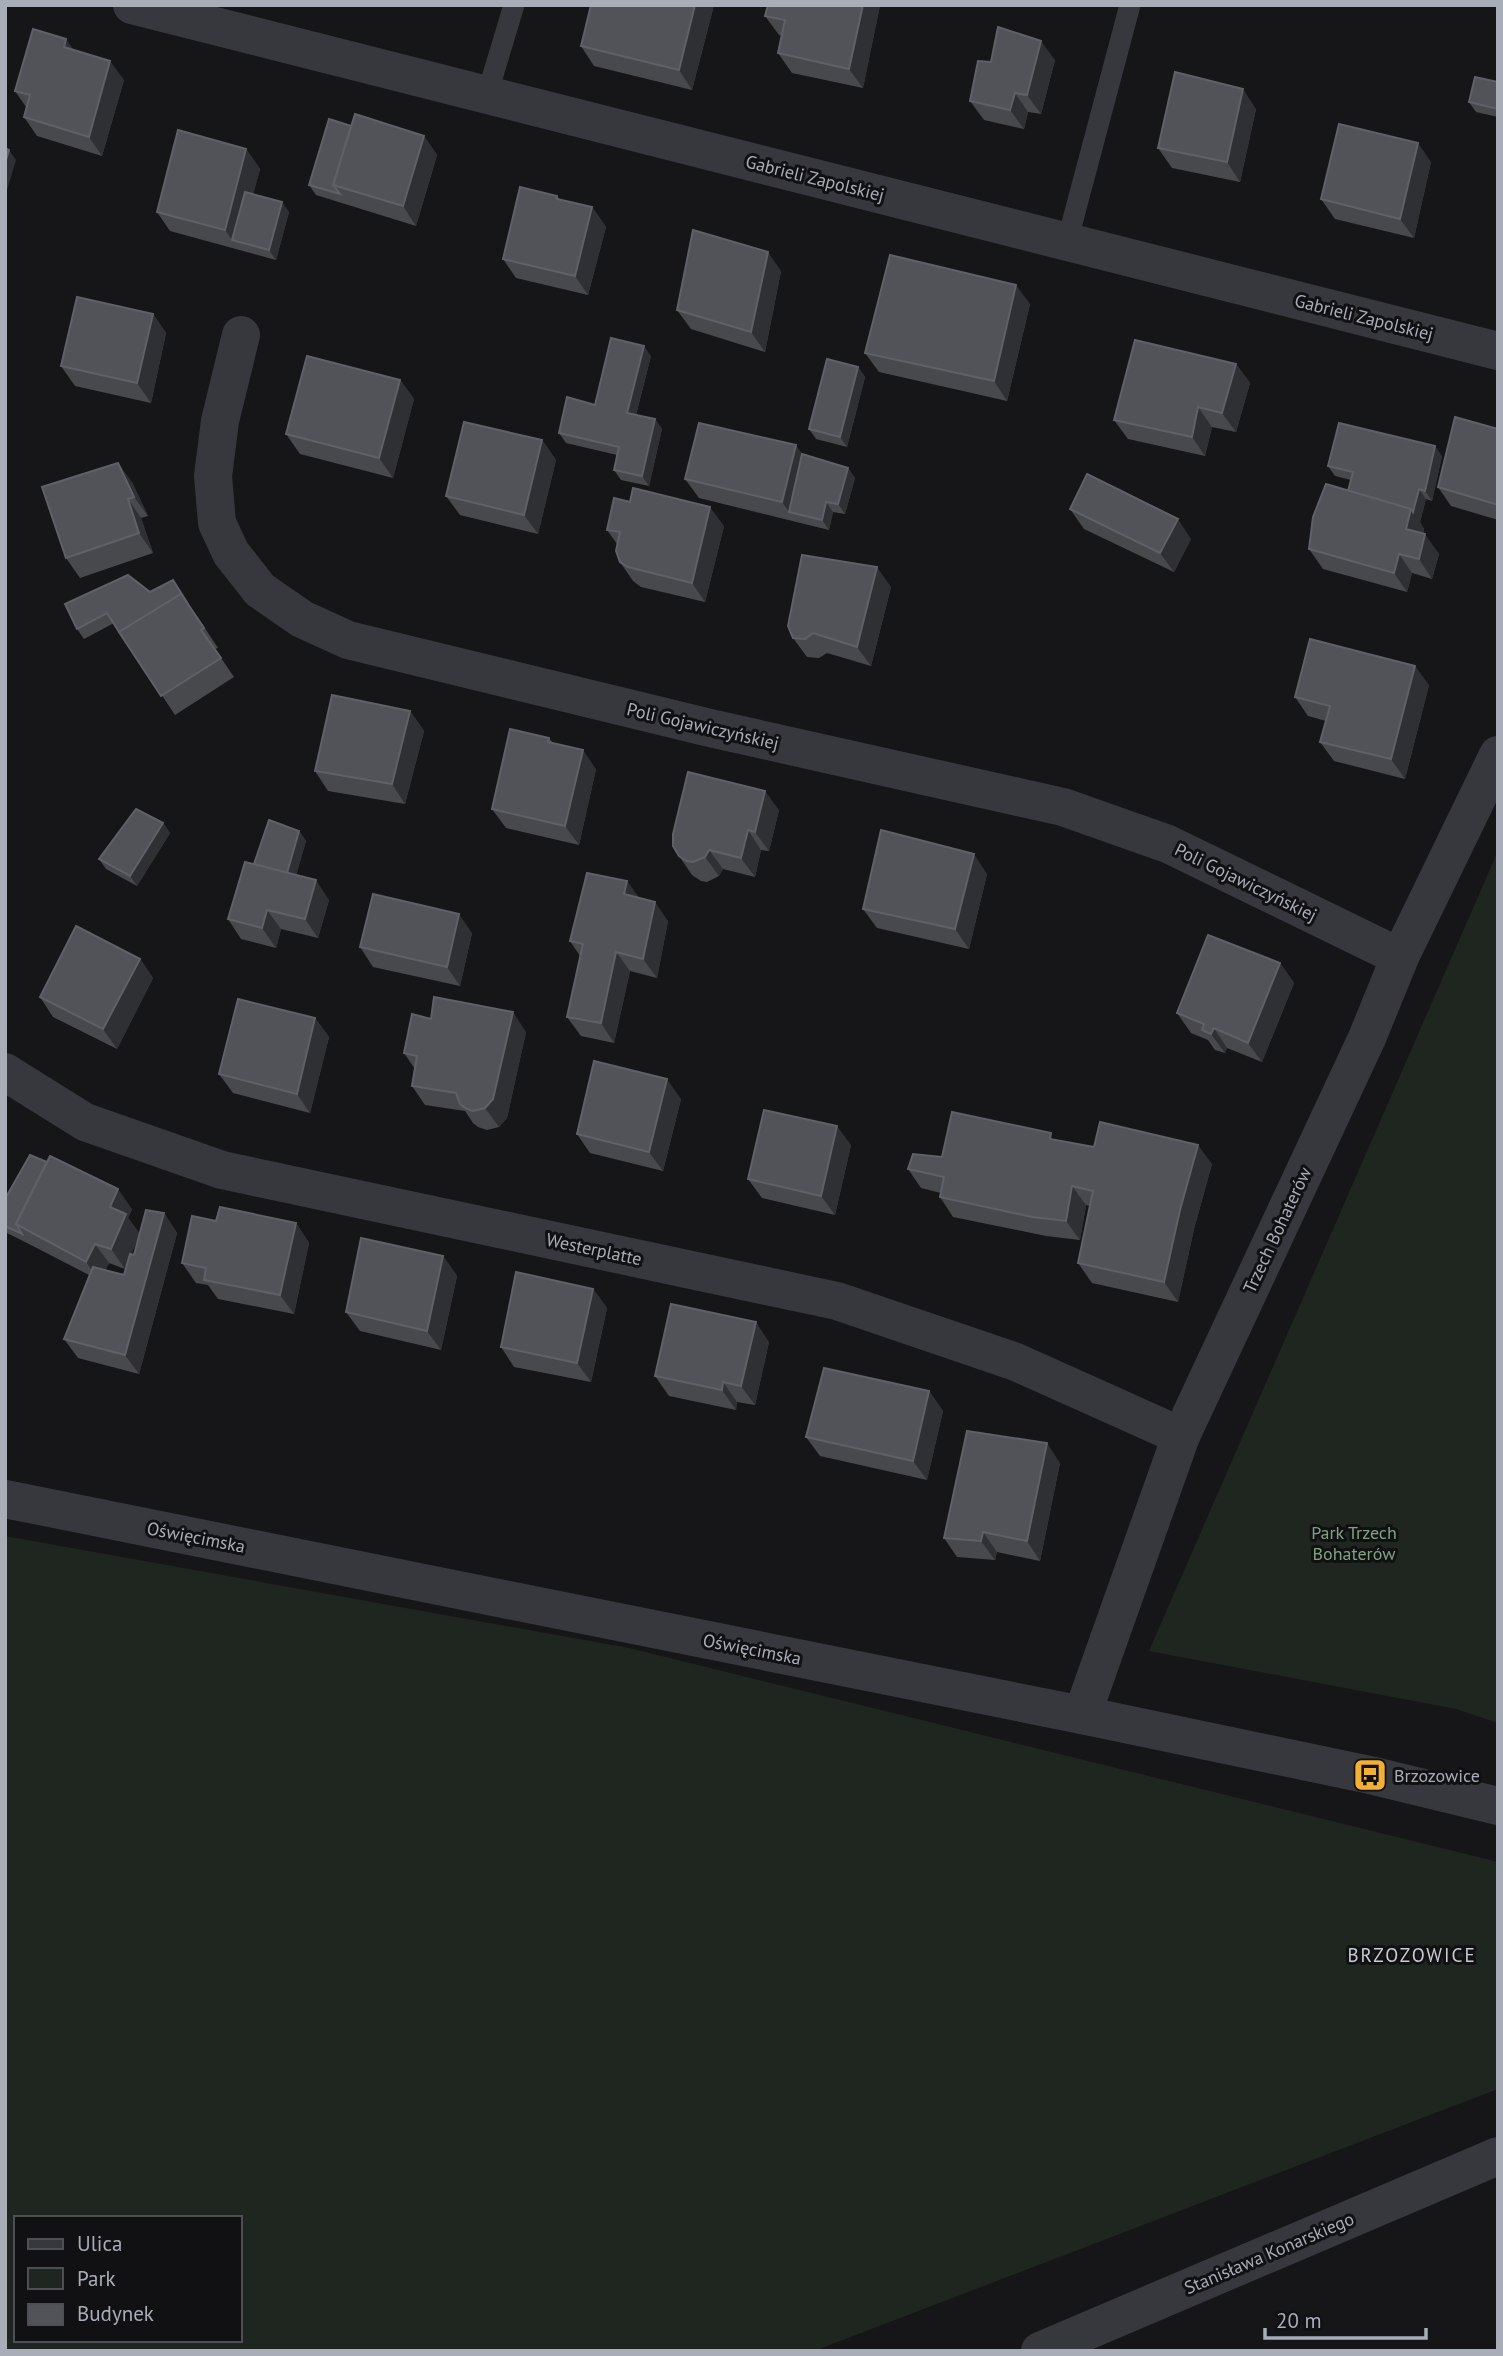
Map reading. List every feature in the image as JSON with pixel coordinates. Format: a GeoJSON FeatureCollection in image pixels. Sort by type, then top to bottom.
{"type":"FeatureCollection","features":[{"type":"Feature","properties":{"kind":"street","name":"Gabrieli Zapolskiej"},"geometry":{"type":"LineString","coordinates":[[132,5],[1498,351]]}},
{"type":"Feature","properties":{"kind":"street","name":"Poli Gojawiczyńskiej"},"geometry":{"type":"LineString","coordinates":[[241,335],[220,421],[213,476],[217,523],[231,553],[260,590],[302,619],[362,644],[710,728],[1063,807],[1168,844],[1400,957]]}},
{"type":"Feature","properties":{"kind":"street","name":"Trzech Bohaterów"},"geometry":{"type":"LineString","coordinates":[[1082,1716],[1181,1436],[1367,1038],[1400,957],[1498,755]]}},
{"type":"Feature","properties":{"kind":"street","name":"Westerplatte"},"geometry":{"type":"LineString","coordinates":[[5,1072],[85,1122],[222,1170],[837,1301],[1016,1362],[1181,1436]]}},
{"type":"Feature","properties":{"kind":"street","name":"Oświęcimska"},"geometry":{"type":"LineString","coordinates":[[5,1499],[1370,1775],[1498,1806]]}},
{"type":"Feature","properties":{"kind":"street","name":"Stanisława Konarskiego"},"geometry":{"type":"LineString","coordinates":[[1040,2351],[1498,2156]]}},
{"type":"Feature","properties":{"kind":"lane"},"geometry":{"type":"LineString","coordinates":[[487,95],[514,5]]}},
{"type":"Feature","properties":{"kind":"lane"},"geometry":{"type":"LineString","coordinates":[[1067,242],[1130,5]]}},
{"type":"Feature","properties":{"kind":"green space","name":"Park Trzech Bohaterów"},"geometry":{"type":"Polygon","coordinates":[[[1498,851],[1498,1723],[1456,1709],[1149,1651],[1498,851]]]}},
{"type":"Feature","properties":{"kind":"green space"},"geometry":{"type":"Polygon","coordinates":[[[5,1536],[629,1648],[1498,1862],[1498,2089],[814,2351],[5,2351],[5,1536]]]}},
{"type":"Feature","properties":{"kind":"building"},"geometry":{"type":"Polygon","coordinates":[[[591,5],[695,5],[679,70],[581,46],[591,5]]]}},
{"type":"Feature","properties":{"kind":"building"},"geometry":{"type":"Polygon","coordinates":[[[768,5],[863,5],[849,69],[778,53],[785,20],[765,16],[768,5]]]}},
{"type":"Feature","properties":{"kind":"building"},"geometry":{"type":"Polygon","coordinates":[[[998,27],[1041,41],[1027,95],[1015,93],[1010,110],[970,101],[978,61],[991,62],[998,27]]]}},
{"type":"Feature","properties":{"kind":"building"},"geometry":{"type":"Polygon","coordinates":[[[33,29],[66,39],[64,47],[110,61],[89,137],[24,117],[30,95],[15,91],[33,29]]]}},
{"type":"Feature","properties":{"kind":"building"},"geometry":{"type":"Polygon","coordinates":[[[1175,72],[1243,89],[1227,162],[1158,148],[1175,72]]]}},
{"type":"Feature","properties":{"kind":"building"},"geometry":{"type":"Polygon","coordinates":[[[1475,77],[1498,82],[1498,109],[1469,102],[1475,77]]]}},
{"type":"Feature","properties":{"kind":"building"},"geometry":{"type":"Polygon","coordinates":[[[355,114],[424,136],[403,206],[333,185],[355,114]]]}},
{"type":"Feature","properties":{"kind":"building"},"geometry":{"type":"Polygon","coordinates":[[[329,119],[351,126],[333,185],[340,194],[309,185],[329,119]]]}},
{"type":"Feature","properties":{"kind":"building"},"geometry":{"type":"Polygon","coordinates":[[[1339,124],[1418,143],[1400,219],[1321,199],[1339,124]]]}},
{"type":"Feature","properties":{"kind":"building"},"geometry":{"type":"Polygon","coordinates":[[[178,130],[246,149],[225,230],[157,212],[178,130]]]}},
{"type":"Feature","properties":{"kind":"building"},"geometry":{"type":"Polygon","coordinates":[[[520,187],[592,207],[575,276],[503,259],[520,187]]]}},
{"type":"Feature","properties":{"kind":"building"},"geometry":{"type":"Polygon","coordinates":[[[245,192],[282,202],[269,250],[232,240],[245,192]]]}},
{"type":"Feature","properties":{"kind":"building"},"geometry":{"type":"Polygon","coordinates":[[[693,230],[768,252],[751,332],[677,310],[693,230]]]}},
{"type":"Feature","properties":{"kind":"building"},"geometry":{"type":"Polygon","coordinates":[[[890,255],[1016,285],[994,381],[865,353],[890,255]]]}},
{"type":"Feature","properties":{"kind":"building"},"geometry":{"type":"Polygon","coordinates":[[[77,297],[153,314],[137,383],[61,366],[77,297]]]}},
{"type":"Feature","properties":{"kind":"building"},"geometry":{"type":"Polygon","coordinates":[[[611,338],[644,346],[627,413],[655,419],[642,476],[614,470],[619,447],[559,433],[567,397],[595,405],[611,338]]]}},
{"type":"Feature","properties":{"kind":"building"},"geometry":{"type":"Polygon","coordinates":[[[1135,340],[1236,364],[1222,413],[1198,407],[1192,437],[1114,420],[1135,340]]]}},
{"type":"Feature","properties":{"kind":"building"},"geometry":{"type":"Polygon","coordinates":[[[307,356],[400,380],[379,458],[286,434],[307,356]]]}},
{"type":"Feature","properties":{"kind":"building"},"geometry":{"type":"Polygon","coordinates":[[[827,359],[858,367],[840,437],[809,429],[827,359]]]}},
{"type":"Feature","properties":{"kind":"building"},"geometry":{"type":"Polygon","coordinates":[[[1455,417],[1498,429],[1498,505],[1438,487],[1455,417]]]}},
{"type":"Feature","properties":{"kind":"building"},"geometry":{"type":"Polygon","coordinates":[[[464,422],[542,440],[524,515],[446,496],[464,422]]]}},
{"type":"Feature","properties":{"kind":"building"},"geometry":{"type":"Polygon","coordinates":[[[699,423],[796,445],[782,502],[685,479],[699,423]]]}},
{"type":"Feature","properties":{"kind":"building"},"geometry":{"type":"Polygon","coordinates":[[[1339,423],[1435,446],[1425,491],[1419,489],[1413,512],[1411,509],[1348,491],[1353,472],[1328,466],[1339,423]]]}},
{"type":"Feature","properties":{"kind":"building"},"geometry":{"type":"Polygon","coordinates":[[[802,454],[848,468],[838,504],[826,502],[822,520],[789,512],[802,454]]]}},
{"type":"Feature","properties":{"kind":"building"},"geometry":{"type":"Polygon","coordinates":[[[118,463],[134,497],[128,499],[139,533],[66,558],[42,487],[118,463]]]}},
{"type":"Feature","properties":{"kind":"building"},"geometry":{"type":"Polygon","coordinates":[[[1087,474],[1178,519],[1160,553],[1070,509],[1087,474]]]}},
{"type":"Feature","properties":{"kind":"building"},"geometry":{"type":"Polygon","coordinates":[[[1326,484],[1411,509],[1406,529],[1425,534],[1419,559],[1399,554],[1394,573],[1309,549],[1313,517],[1326,484]]]}},
{"type":"Feature","properties":{"kind":"building"},"geometry":{"type":"Polygon","coordinates":[[[633,488],[710,507],[692,583],[628,567],[620,562],[616,551],[620,532],[607,530],[614,498],[630,502],[633,488]]]}},
{"type":"Feature","properties":{"kind":"building"},"geometry":{"type":"Polygon","coordinates":[[[802,555],[877,567],[857,647],[813,633],[805,639],[793,638],[788,626],[802,555]]]}},
{"type":"Feature","properties":{"kind":"building"},"geometry":{"type":"Polygon","coordinates":[[[128,575],[150,592],[173,580],[188,604],[181,594],[119,632],[107,613],[77,629],[65,604],[128,575]]]}},
{"type":"Feature","properties":{"kind":"building"},"geometry":{"type":"Polygon","coordinates":[[[181,594],[204,628],[201,630],[221,658],[161,696],[119,632],[181,594]]]}},
{"type":"Feature","properties":{"kind":"building"},"geometry":{"type":"Polygon","coordinates":[[[1310,639],[1415,666],[1391,759],[1320,742],[1330,706],[1295,697],[1310,639]]]}},
{"type":"Feature","properties":{"kind":"building"},"geometry":{"type":"Polygon","coordinates":[[[332,695],[410,711],[392,784],[315,771],[332,695]]]}},
{"type":"Feature","properties":{"kind":"building"},"geometry":{"type":"Polygon","coordinates":[[[510,729],[549,738],[548,742],[583,750],[565,826],[492,809],[510,729]]]}},
{"type":"Feature","properties":{"kind":"building"},"geometry":{"type":"Polygon","coordinates":[[[688,772],[765,791],[755,832],[748,830],[741,858],[709,850],[705,857],[693,862],[679,856],[673,846],[673,834],[688,772]]]}},
{"type":"Feature","properties":{"kind":"building"},"geometry":{"type":"Polygon","coordinates":[[[136,809],[163,823],[130,876],[99,859],[136,809]]]}},
{"type":"Feature","properties":{"kind":"building"},"geometry":{"type":"Polygon","coordinates":[[[269,820],[299,831],[287,873],[254,864],[269,820]]]}},
{"type":"Feature","properties":{"kind":"building"},"geometry":{"type":"Polygon","coordinates":[[[881,830],[974,854],[955,929],[863,909],[881,830]]]}},
{"type":"Feature","properties":{"kind":"building"},"geometry":{"type":"Polygon","coordinates":[[[245,862],[316,880],[305,919],[267,910],[262,928],[228,919],[245,862]]]}},
{"type":"Feature","properties":{"kind":"building"},"geometry":{"type":"Polygon","coordinates":[[[587,873],[627,881],[624,894],[655,902],[643,959],[616,952],[601,1023],[567,1017],[583,944],[570,941],[587,873]]]}},
{"type":"Feature","properties":{"kind":"building"},"geometry":{"type":"Polygon","coordinates":[[[373,894],[459,914],[447,967],[360,947],[373,894]]]}},
{"type":"Feature","properties":{"kind":"building"},"geometry":{"type":"Polygon","coordinates":[[[76,926],[140,959],[103,1029],[40,997],[76,926]]]}},
{"type":"Feature","properties":{"kind":"building"},"geometry":{"type":"Polygon","coordinates":[[[1208,935],[1280,963],[1248,1043],[1214,1028],[1211,1034],[1202,1030],[1204,1024],[1177,1013],[1208,935]]]}},
{"type":"Feature","properties":{"kind":"building"},"geometry":{"type":"Polygon","coordinates":[[[434,997],[513,1012],[493,1099],[485,1108],[473,1111],[460,1104],[456,1093],[412,1086],[417,1056],[404,1053],[412,1014],[431,1019],[434,997]]]}},
{"type":"Feature","properties":{"kind":"building"},"geometry":{"type":"Polygon","coordinates":[[[238,999],[315,1018],[297,1094],[219,1074],[238,999]]]}},
{"type":"Feature","properties":{"kind":"building"},"geometry":{"type":"Polygon","coordinates":[[[594,1061],[667,1079],[649,1152],[577,1134],[594,1061]]]}},
{"type":"Feature","properties":{"kind":"building"},"geometry":{"type":"Polygon","coordinates":[[[764,1110],[837,1126],[821,1196],[748,1179],[764,1110]]]}},
{"type":"Feature","properties":{"kind":"building"},"geometry":{"type":"Polygon","coordinates":[[[952,1112],[1051,1133],[1050,1139],[1094,1147],[1100,1122],[1198,1145],[1164,1282],[1078,1263],[1093,1191],[1072,1186],[1066,1221],[1032,1217],[940,1197],[944,1177],[908,1169],[913,1154],[942,1157],[952,1112]]]}},
{"type":"Feature","properties":{"kind":"building"},"geometry":{"type":"Polygon","coordinates":[[[30,1155],[47,1162],[16,1224],[22,1234],[5,1226],[5,1199],[30,1155]]]}},
{"type":"Feature","properties":{"kind":"building"},"geometry":{"type":"Polygon","coordinates":[[[50,1156],[118,1189],[110,1207],[126,1214],[111,1249],[95,1244],[86,1262],[16,1224],[50,1156]]]}},
{"type":"Feature","properties":{"kind":"building"},"geometry":{"type":"Polygon","coordinates":[[[220,1207],[296,1223],[280,1295],[204,1280],[206,1268],[182,1263],[192,1216],[216,1221],[220,1207]]]}},
{"type":"Feature","properties":{"kind":"building"},"geometry":{"type":"Polygon","coordinates":[[[146,1210],[164,1213],[125,1355],[64,1339],[93,1267],[124,1275],[130,1254],[134,1255],[146,1210]]]}},
{"type":"Feature","properties":{"kind":"building"},"geometry":{"type":"Polygon","coordinates":[[[361,1238],[443,1256],[427,1331],[346,1312],[361,1238]]]}},
{"type":"Feature","properties":{"kind":"building"},"geometry":{"type":"Polygon","coordinates":[[[516,1272],[593,1289],[577,1363],[501,1347],[516,1272]]]}},
{"type":"Feature","properties":{"kind":"building"},"geometry":{"type":"Polygon","coordinates":[[[671,1304],[756,1322],[741,1386],[723,1382],[722,1390],[655,1376],[671,1304]]]}},
{"type":"Feature","properties":{"kind":"building"},"geometry":{"type":"Polygon","coordinates":[[[824,1368],[929,1391],[913,1461],[806,1437],[824,1368]]]}},
{"type":"Feature","properties":{"kind":"building"},"geometry":{"type":"Polygon","coordinates":[[[967,1431],[1047,1443],[1027,1541],[983,1532],[981,1541],[944,1538],[967,1431]]]}},
{"type":"Feature","properties":{"kind":"place","name":"Brzozowice"},"geometry":{"type":"Point","coordinates":[1370,1775]}},
{"type":"Feature","properties":{"kind":"district","name":"BRZOZOWICE"},"geometry":{"type":"Point","coordinates":[1412,1955]}}]}
